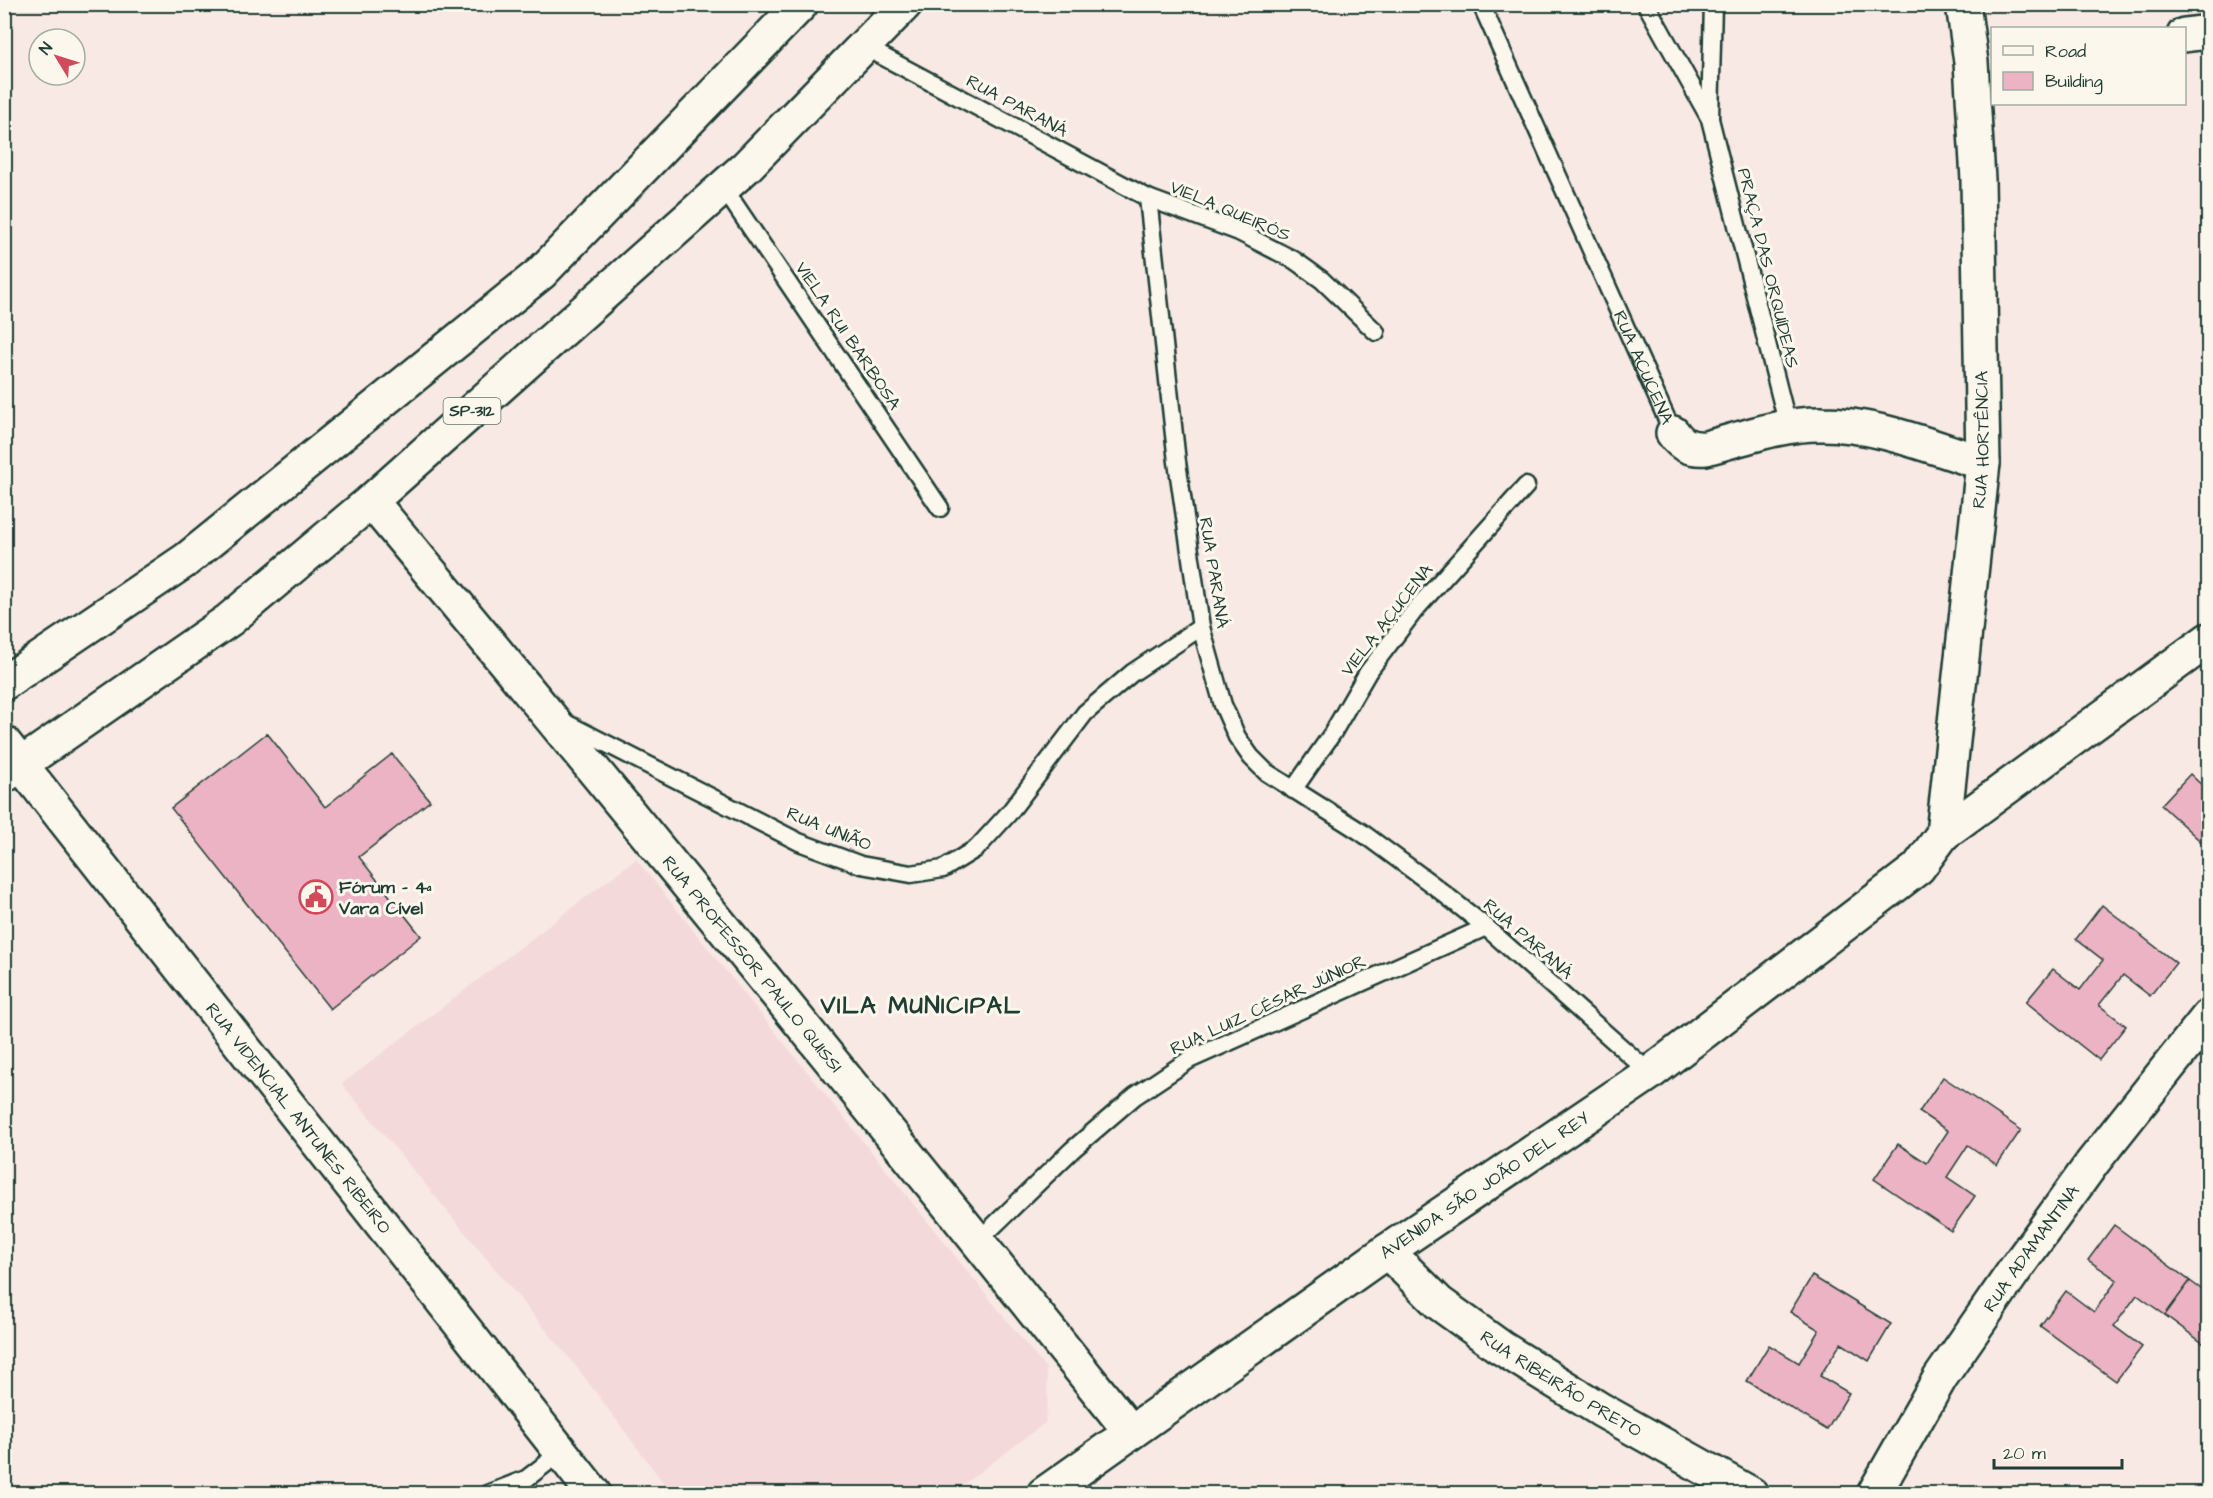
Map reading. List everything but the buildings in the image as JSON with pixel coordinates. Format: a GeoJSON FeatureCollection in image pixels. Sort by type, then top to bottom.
{"type":"FeatureCollection","features":[{"type":"Feature","properties":{"kind":"street"},"geometry":{"type":"LineString","coordinates":[[4,683],[186,560],[541,273],[801,4]]}},
{"type":"Feature","properties":{"kind":"street","name":"SP-312"},"geometry":{"type":"LineString","coordinates":[[10,761],[229,620],[371,501],[746,167],[905,4]]}},
{"type":"Feature","properties":{"kind":"street","name":"RUA HORTÊNCIA"},"geometry":{"type":"LineString","coordinates":[[1943,834],[1983,463],[1978,180],[1982,60],[1963,4]]}},
{"type":"Feature","properties":{"kind":"street"},"geometry":{"type":"LineString","coordinates":[[2186,35],[2208,32]]}},
{"type":"Feature","properties":{"kind":"street","name":"RUA AÇUCENA"},"geometry":{"type":"LineString","coordinates":[[1673,433],[1686,446],[1694,449],[1706,448],[1788,426],[1823,423],[1898,436],[1983,463]]}},
{"type":"Feature","properties":{"kind":"street","name":"RUA PROFESSOR PAULO QUISSI"},"geometry":{"type":"LineString","coordinates":[[371,501],[549,714],[1130,1431]]}},
{"type":"Feature","properties":{"kind":"street"},"geometry":{"type":"LineString","coordinates":[[1943,834],[2208,640]]}},
{"type":"Feature","properties":{"kind":"street","name":"RUA VIDENCIAL ANTUNES RIBEIRO"},"geometry":{"type":"LineString","coordinates":[[10,761],[594,1494]]}},
{"type":"Feature","properties":{"kind":"street","name":"AVENIDA SÃO JOÃO DEL REY"},"geometry":{"type":"LineString","coordinates":[[1044,1494],[1387,1251],[1650,1073],[1918,868],[1943,834]]}},
{"type":"Feature","properties":{"kind":"street","name":"RUA ADAMANTINA"},"geometry":{"type":"LineString","coordinates":[[1874,1494],[1940,1378],[2014,1271],[2093,1162],[2208,1017]]}},
{"type":"Feature","properties":{"kind":"street","name":"RUA RIBEIRÃO PRETO"},"geometry":{"type":"LineString","coordinates":[[1387,1251],[1439,1303],[1500,1347],[1601,1410],[1751,1494]]}},
{"type":"Feature","properties":{"kind":"lane","name":"RUA AÇUCENA"},"geometry":{"type":"LineString","coordinates":[[1481,4],[1673,433]]}},
{"type":"Feature","properties":{"kind":"lane","name":"PRAÇA DAS ORQUÍDEAS"},"geometry":{"type":"LineString","coordinates":[[1646,4],[1710,119],[1788,426]]}},
{"type":"Feature","properties":{"kind":"lane","name":"PRAÇA DAS ORQUÍDEAS"},"geometry":{"type":"LineString","coordinates":[[1710,119],[1713,4]]}},
{"type":"Feature","properties":{"kind":"lane","name":"RUA PARANÁ"},"geometry":{"type":"LineString","coordinates":[[865,47],[1149,198],[1177,462],[1201,627],[1223,705],[1237,738],[1266,772],[1361,832],[1486,927],[1650,1073]]}},
{"type":"Feature","properties":{"kind":"lane","name":"VIELA RUI BARBOSA"},"geometry":{"type":"LineString","coordinates":[[723,187],[940,508]]}},
{"type":"Feature","properties":{"kind":"lane","name":"VIELA QUEIRÓS"},"geometry":{"type":"LineString","coordinates":[[1149,198],[1239,232],[1294,260],[1322,280],[1376,332]]}},
{"type":"Feature","properties":{"kind":"lane","name":"VIELA AÇUCENA"},"geometry":{"type":"LineString","coordinates":[[1293,790],[1332,735],[1368,672],[1415,610],[1526,486]]}},
{"type":"Feature","properties":{"kind":"lane","name":"RUA UNIÃO"},"geometry":{"type":"LineString","coordinates":[[549,714],[799,842],[861,865],[911,874],[943,868],[977,848],[1009,813],[1085,713],[1132,674],[1201,627]]}},
{"type":"Feature","properties":{"kind":"lane","name":"RUA LUIZ CÉSAR JÚNIOR"},"geometry":{"type":"LineString","coordinates":[[978,1241],[1072,1150],[1135,1096],[1190,1059],[1486,927]]}},
{"type":"Feature","properties":{"kind":"lane"},"geometry":{"type":"LineString","coordinates":[[487,1494],[526,1479],[561,1452]]}},
{"type":"Feature","properties":{"kind":"shaded area"},"geometry":{"type":"Polygon","coordinates":[[[636,859],[1046,1369],[1048,1399],[1045,1423],[952,1493],[671,1493],[579,1370],[342,1084],[636,859]]]}},
{"type":"Feature","properties":{"kind":"place","name":"Fórum - 4ª Vara Cível"},"geometry":{"type":"Point","coordinates":[316,897]}},
{"type":"Feature","properties":{"kind":"district","name":"VILA MUNICIPAL"},"geometry":{"type":"Point","coordinates":[921,1006]}}]}
